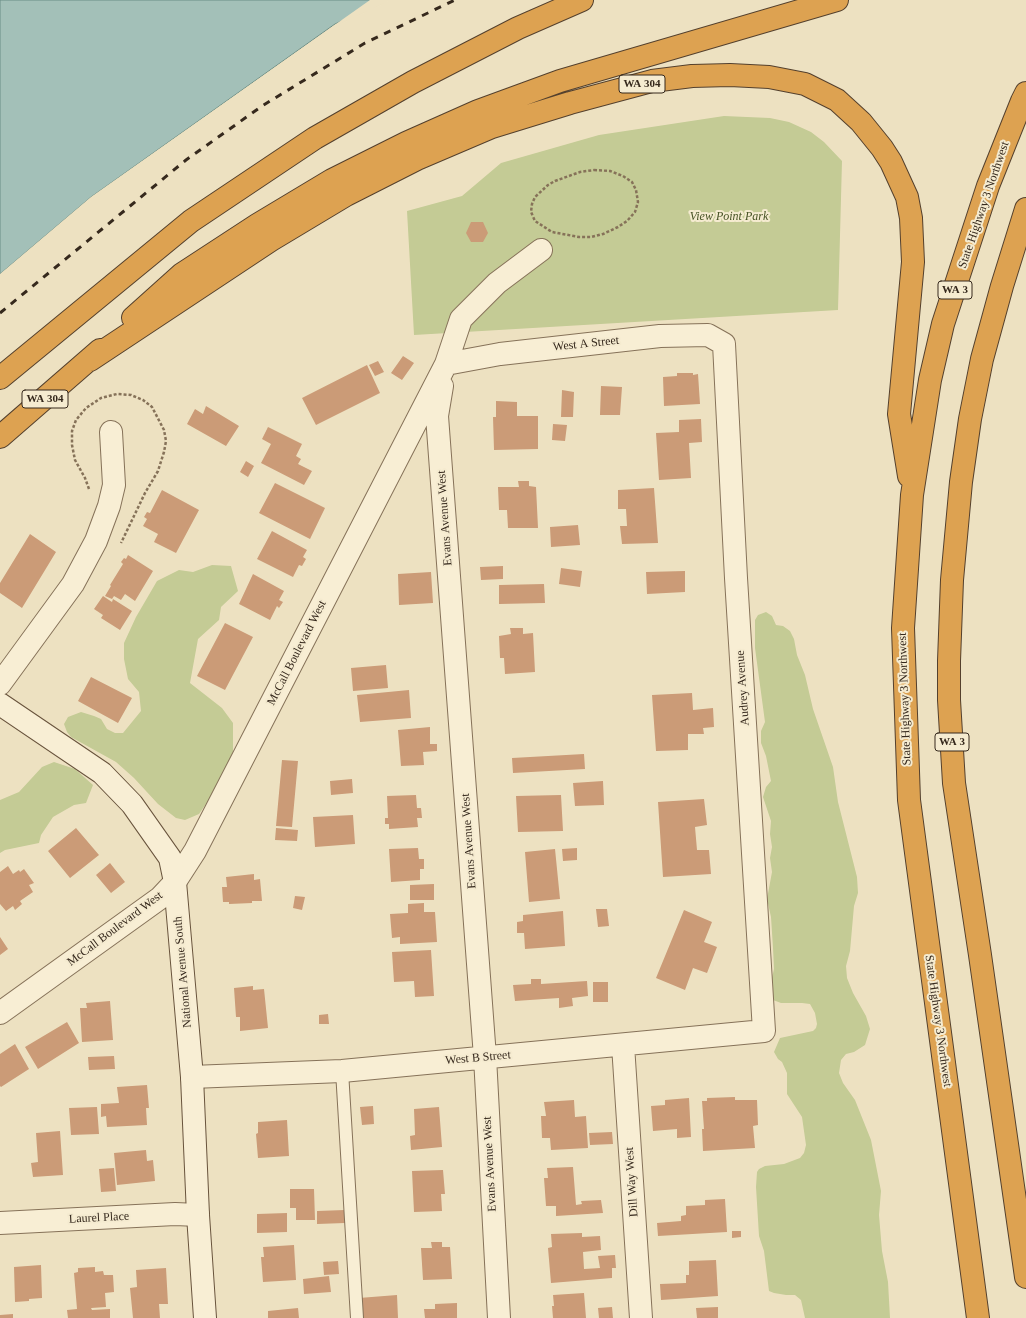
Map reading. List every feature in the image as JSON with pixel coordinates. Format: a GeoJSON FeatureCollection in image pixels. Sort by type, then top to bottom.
{"type":"FeatureCollection","features":[{"type":"Feature","properties":{"kind":"highway"},"geometry":{"type":"LineString","coordinates":[[0,378],[192,221],[315,138],[420,78],[518,28],[582,0]]}},
{"type":"Feature","properties":{"kind":"highway","name":"WA 304"},"geometry":{"type":"LineString","coordinates":[[0,437],[90,360],[182,274],[257,224],[332,180],[406,143],[478,111],[560,80],[837,0]]}},
{"type":"Feature","properties":{"kind":"highway","name":"WA 304"},"geometry":{"type":"LineString","coordinates":[[90,360],[271,240],[346,196],[417,159],[492,127],[570,103],[652,81],[692,76],[730,75],[769,77],[805,84],[837,100],[861,122],[882,148],[891,162],[907,197],[911,218],[913,262],[899,414],[912,495]]}},
{"type":"Feature","properties":{"kind":"highway","name":"State Highway 3 Northwest"},"geometry":{"type":"LineString","coordinates":[[978,1318],[909,800],[903,628],[912,495],[930,380],[943,324],[988,186],[1026,93]]}},
{"type":"Feature","properties":{"kind":"highway","name":"WA 3"},"geometry":{"type":"LineString","coordinates":[[1026,209],[984,351],[970,419],[961,482],[952,580],[949,700],[954,783],[1026,1277]]}},
{"type":"Feature","properties":{"kind":"street","name":"McCall Boulevard West"},"geometry":{"type":"LineString","coordinates":[[0,1013],[160,898],[174,882],[195,851],[446,364],[461,319],[497,283],[541,250]]}},
{"type":"Feature","properties":{"kind":"street","name":"West A Street"},"geometry":{"type":"LineString","coordinates":[[446,364],[500,354],[660,336],[708,335],[724,344]]}},
{"type":"Feature","properties":{"kind":"street","name":"Audrey Avenue"},"geometry":{"type":"LineString","coordinates":[[724,344],[736,578],[764,1031]]}},
{"type":"Feature","properties":{"kind":"street","name":"Evans Avenue West"},"geometry":{"type":"LineString","coordinates":[[446,364],[437,416],[485,1057],[499,1318]]}},
{"type":"Feature","properties":{"kind":"street"},"geometry":{"type":"LineString","coordinates":[[0,684],[73,584],[96,541],[109,506],[114,485],[110,432]]}},
{"type":"Feature","properties":{"kind":"street","name":"National Avenue South"},"geometry":{"type":"LineString","coordinates":[[0,704],[102,773],[132,804],[170,858],[174,882],[192,1077],[198,1215],[205,1318]]}},
{"type":"Feature","properties":{"kind":"street","name":"West B Street"},"geometry":{"type":"LineString","coordinates":[[192,1077],[342,1071],[764,1031]]}},
{"type":"Feature","properties":{"kind":"street","name":"Dill Way West"},"geometry":{"type":"LineString","coordinates":[[623,1045],[641,1318]]}},
{"type":"Feature","properties":{"kind":"street","name":"Laurel Place"},"geometry":{"type":"LineString","coordinates":[[0,1222],[175,1214],[198,1215]]}},
{"type":"Feature","properties":{"kind":"lane"},"geometry":{"type":"LineString","coordinates":[[342,1071],[357,1318]]}},
{"type":"Feature","properties":{"kind":"path"},"geometry":{"type":"LineString","coordinates":[[594,170],[610,171],[622,176],[632,182],[636,190],[638,202],[635,212],[627,221],[603,234],[579,237],[552,232],[535,221],[531,212],[532,204],[535,197],[548,185],[564,178],[580,172],[594,170]]}},
{"type":"Feature","properties":{"kind":"green space","name":"View Point Park"},"geometry":{"type":"Polygon","coordinates":[[[724,116],[770,118],[789,122],[811,132],[824,142],[842,161],[838,310],[414,335],[407,211],[462,196],[501,163],[599,135],[724,116]]]}},
{"type":"Feature","properties":{"kind":"green space"},"geometry":{"type":"Polygon","coordinates":[[[212,565],[231,566],[238,591],[221,607],[219,620],[198,639],[190,683],[222,708],[233,723],[233,752],[217,788],[199,814],[185,820],[176,818],[158,804],[134,778],[116,762],[71,737],[64,724],[68,717],[81,712],[101,719],[107,729],[115,733],[123,733],[141,711],[139,692],[128,679],[124,659],[124,643],[136,617],[157,581],[179,570],[193,572],[212,565]]]}},
{"type":"Feature","properties":{"kind":"green space"},"geometry":{"type":"Polygon","coordinates":[[[766,612],[772,616],[776,625],[783,626],[790,631],[794,639],[797,655],[805,675],[813,709],[833,767],[838,802],[857,877],[858,893],[854,906],[850,951],[846,966],[847,978],[853,993],[866,1016],[870,1029],[865,1045],[854,1052],[846,1054],[841,1060],[839,1073],[843,1083],[855,1100],[871,1140],[881,1191],[879,1215],[882,1251],[888,1282],[890,1318],[805,1318],[801,1300],[795,1295],[786,1295],[769,1291],[764,1251],[759,1236],[756,1187],[757,1172],[765,1166],[784,1164],[800,1158],[804,1153],[806,1145],[802,1117],[787,1094],[787,1073],[782,1062],[778,1059],[774,1052],[780,1038],[813,1031],[817,1024],[815,1013],[810,1004],[781,1003],[773,1000],[771,991],[771,982],[774,969],[771,917],[767,899],[772,872],[770,858],[772,847],[770,834],[771,821],[763,797],[766,787],[771,781],[766,756],[761,743],[761,731],[765,722],[755,648],[755,620],[758,615],[766,612]]]}},
{"type":"Feature","properties":{"kind":"green space"},"geometry":{"type":"Polygon","coordinates":[[[54,762],[75,769],[93,785],[86,803],[74,805],[53,817],[41,835],[39,843],[5,850],[0,853],[0,800],[19,792],[42,767],[54,762]]]}},
{"type":"Feature","properties":{"kind":"water"},"geometry":{"type":"Polygon","coordinates":[[[0,0],[386,0],[335,24],[91,197],[0,274],[0,0]]]}},
{"type":"Feature","properties":{"kind":"pier"},"geometry":{"type":"Polygon","coordinates":[[[370,0],[388,0],[387,2],[336,26],[93,199],[0,276],[0,274],[91,197],[370,0]]]}},
{"type":"Feature","properties":{"kind":"building"},"geometry":{"type":"Polygon","coordinates":[[[471,222],[483,222],[488,233],[483,242],[471,242],[466,233],[471,222]]]}},
{"type":"Feature","properties":{"kind":"building"},"geometry":{"type":"Polygon","coordinates":[[[403,356],[414,363],[402,380],[391,373],[403,356]]]}},
{"type":"Feature","properties":{"kind":"building"},"geometry":{"type":"Polygon","coordinates":[[[378,361],[384,372],[375,376],[369,365],[378,361]]]}},
{"type":"Feature","properties":{"kind":"building"},"geometry":{"type":"Polygon","coordinates":[[[367,365],[380,393],[316,425],[302,398],[367,365]]]}},
{"type":"Feature","properties":{"kind":"building"},"geometry":{"type":"Polygon","coordinates":[[[677,373],[693,373],[693,375],[698,374],[700,404],[664,406],[663,377],[677,376],[677,373]]]}},
{"type":"Feature","properties":{"kind":"building"},"geometry":{"type":"Polygon","coordinates":[[[601,386],[622,387],[620,415],[600,415],[601,386]]]}},
{"type":"Feature","properties":{"kind":"building"},"geometry":{"type":"Polygon","coordinates":[[[562,390],[574,392],[573,417],[561,417],[562,390]]]}},
{"type":"Feature","properties":{"kind":"building"},"geometry":{"type":"Polygon","coordinates":[[[496,401],[517,402],[517,416],[538,416],[538,449],[494,450],[493,417],[496,417],[496,401]]]}},
{"type":"Feature","properties":{"kind":"building"},"geometry":{"type":"Polygon","coordinates":[[[206,406],[239,426],[226,446],[187,424],[195,409],[203,414],[206,406]]]}},
{"type":"Feature","properties":{"kind":"building"},"geometry":{"type":"Polygon","coordinates":[[[701,419],[702,442],[689,443],[691,478],[659,480],[656,433],[679,432],[679,420],[701,419]]]}},
{"type":"Feature","properties":{"kind":"building"},"geometry":{"type":"Polygon","coordinates":[[[553,424],[567,425],[565,441],[552,440],[553,424]]]}},
{"type":"Feature","properties":{"kind":"building"},"geometry":{"type":"Polygon","coordinates":[[[268,427],[302,444],[296,456],[301,459],[298,464],[312,471],[304,485],[261,463],[271,444],[262,439],[268,427]]]}},
{"type":"Feature","properties":{"kind":"building"},"geometry":{"type":"Polygon","coordinates":[[[246,461],[254,466],[248,477],[240,472],[246,461]]]}},
{"type":"Feature","properties":{"kind":"building"},"geometry":{"type":"Polygon","coordinates":[[[518,481],[529,481],[529,486],[536,487],[538,528],[508,528],[507,510],[499,510],[498,487],[519,487],[518,481]]]}},
{"type":"Feature","properties":{"kind":"building"},"geometry":{"type":"Polygon","coordinates":[[[275,483],[325,508],[310,539],[259,513],[275,483]]]}},
{"type":"Feature","properties":{"kind":"building"},"geometry":{"type":"Polygon","coordinates":[[[654,488],[658,543],[622,544],[620,526],[627,526],[626,509],[618,509],[618,490],[654,488]]]}},
{"type":"Feature","properties":{"kind":"building"},"geometry":{"type":"Polygon","coordinates":[[[162,490],[199,510],[176,553],[154,542],[158,534],[143,526],[147,519],[144,517],[147,512],[150,513],[162,490]]]}},
{"type":"Feature","properties":{"kind":"building"},"geometry":{"type":"Polygon","coordinates":[[[578,525],[580,545],[551,547],[550,527],[578,525]]]}},
{"type":"Feature","properties":{"kind":"building"},"geometry":{"type":"Polygon","coordinates":[[[272,531],[307,550],[303,557],[306,559],[302,566],[299,565],[293,577],[257,559],[272,531]]]}},
{"type":"Feature","properties":{"kind":"building"},"geometry":{"type":"Polygon","coordinates":[[[30,534],[56,552],[22,608],[0,593],[0,583],[30,534]]]}},
{"type":"Feature","properties":{"kind":"building"},"geometry":{"type":"Polygon","coordinates":[[[128,555],[153,571],[135,601],[125,594],[121,600],[114,596],[112,599],[105,596],[123,564],[121,562],[124,558],[126,559],[128,555]]]}},
{"type":"Feature","properties":{"kind":"building"},"geometry":{"type":"Polygon","coordinates":[[[503,566],[503,579],[481,580],[480,567],[503,566]]]}},
{"type":"Feature","properties":{"kind":"building"},"geometry":{"type":"Polygon","coordinates":[[[561,568],[582,571],[580,587],[559,584],[561,568]]]}},
{"type":"Feature","properties":{"kind":"building"},"geometry":{"type":"Polygon","coordinates":[[[685,571],[685,592],[647,594],[646,572],[685,571]]]}},
{"type":"Feature","properties":{"kind":"building"},"geometry":{"type":"Polygon","coordinates":[[[431,572],[433,603],[399,605],[398,574],[431,572]]]}},
{"type":"Feature","properties":{"kind":"building"},"geometry":{"type":"Polygon","coordinates":[[[253,574],[284,591],[279,600],[283,602],[279,608],[277,606],[270,620],[239,604],[253,574]]]}},
{"type":"Feature","properties":{"kind":"building"},"geometry":{"type":"Polygon","coordinates":[[[544,584],[545,603],[499,604],[499,585],[544,584]]]}},
{"type":"Feature","properties":{"kind":"building"},"geometry":{"type":"Polygon","coordinates":[[[103,596],[112,602],[113,599],[132,611],[120,630],[101,618],[103,615],[94,609],[103,596]]]}},
{"type":"Feature","properties":{"kind":"building"},"geometry":{"type":"Polygon","coordinates":[[[225,623],[253,637],[225,690],[197,676],[225,623]]]}},
{"type":"Feature","properties":{"kind":"building"},"geometry":{"type":"Polygon","coordinates":[[[510,628],[523,628],[523,634],[533,633],[535,672],[505,674],[504,658],[500,658],[499,636],[511,634],[510,628]]]}},
{"type":"Feature","properties":{"kind":"building"},"geometry":{"type":"Polygon","coordinates":[[[386,665],[388,688],[353,691],[351,668],[386,665]]]}},
{"type":"Feature","properties":{"kind":"building"},"geometry":{"type":"Polygon","coordinates":[[[91,677],[132,698],[118,723],[78,701],[91,677]]]}},
{"type":"Feature","properties":{"kind":"building"},"geometry":{"type":"Polygon","coordinates":[[[409,690],[411,718],[360,722],[357,695],[409,690]]]}},
{"type":"Feature","properties":{"kind":"building"},"geometry":{"type":"Polygon","coordinates":[[[692,693],[693,710],[713,708],[714,727],[703,728],[704,734],[688,734],[688,750],[656,751],[652,695],[692,693]]]}},
{"type":"Feature","properties":{"kind":"building"},"geometry":{"type":"Polygon","coordinates":[[[430,727],[430,744],[437,744],[437,751],[423,752],[424,765],[401,766],[398,730],[430,727]]]}},
{"type":"Feature","properties":{"kind":"building"},"geometry":{"type":"Polygon","coordinates":[[[584,754],[585,769],[513,773],[512,758],[584,754]]]}},
{"type":"Feature","properties":{"kind":"building"},"geometry":{"type":"Polygon","coordinates":[[[282,760],[298,761],[292,827],[276,826],[282,760]]]}},
{"type":"Feature","properties":{"kind":"building"},"geometry":{"type":"Polygon","coordinates":[[[352,779],[353,793],[331,795],[330,781],[352,779]]]}},
{"type":"Feature","properties":{"kind":"building"},"geometry":{"type":"Polygon","coordinates":[[[603,781],[604,805],[575,806],[573,783],[603,781]]]}},
{"type":"Feature","properties":{"kind":"building"},"geometry":{"type":"Polygon","coordinates":[[[416,795],[417,808],[421,808],[422,818],[417,818],[418,827],[389,829],[389,824],[385,824],[385,818],[388,818],[387,796],[416,795]]]}},
{"type":"Feature","properties":{"kind":"building"},"geometry":{"type":"Polygon","coordinates":[[[561,795],[563,831],[518,832],[516,796],[561,795]]]}},
{"type":"Feature","properties":{"kind":"building"},"geometry":{"type":"Polygon","coordinates":[[[704,799],[707,825],[695,827],[697,850],[709,850],[711,874],[663,877],[658,802],[704,799]]]}},
{"type":"Feature","properties":{"kind":"building"},"geometry":{"type":"Polygon","coordinates":[[[353,815],[355,844],[315,847],[313,817],[353,815]]]}},
{"type":"Feature","properties":{"kind":"building"},"geometry":{"type":"Polygon","coordinates":[[[76,828],[99,855],[70,878],[48,851],[76,828]]]}},
{"type":"Feature","properties":{"kind":"building"},"geometry":{"type":"Polygon","coordinates":[[[276,828],[298,830],[297,841],[275,840],[276,828]]]}},
{"type":"Feature","properties":{"kind":"building"},"geometry":{"type":"Polygon","coordinates":[[[418,848],[419,859],[424,859],[424,869],[420,869],[420,880],[391,882],[389,849],[418,848]]]}},
{"type":"Feature","properties":{"kind":"building"},"geometry":{"type":"Polygon","coordinates":[[[577,848],[577,860],[563,861],[562,849],[577,848]]]}},
{"type":"Feature","properties":{"kind":"building"},"geometry":{"type":"Polygon","coordinates":[[[555,849],[560,899],[529,902],[525,852],[555,849]]]}},
{"type":"Feature","properties":{"kind":"building"},"geometry":{"type":"Polygon","coordinates":[[[110,863],[125,882],[111,893],[96,875],[110,863]]]}},
{"type":"Feature","properties":{"kind":"building"},"geometry":{"type":"Polygon","coordinates":[[[8,866],[13,874],[24,869],[34,883],[29,885],[33,892],[20,901],[22,904],[15,910],[13,906],[6,911],[0,904],[0,872],[8,866]]]}},
{"type":"Feature","properties":{"kind":"building"},"geometry":{"type":"Polygon","coordinates":[[[254,874],[254,880],[260,879],[262,901],[229,904],[229,902],[223,902],[222,887],[227,887],[226,877],[254,874]]]}},
{"type":"Feature","properties":{"kind":"building"},"geometry":{"type":"Polygon","coordinates":[[[434,884],[434,900],[410,900],[410,885],[434,884]]]}},
{"type":"Feature","properties":{"kind":"building"},"geometry":{"type":"Polygon","coordinates":[[[295,896],[305,897],[302,910],[293,908],[295,896]]]}},
{"type":"Feature","properties":{"kind":"building"},"geometry":{"type":"Polygon","coordinates":[[[424,903],[424,912],[435,912],[437,942],[400,944],[400,937],[392,938],[390,914],[408,913],[408,904],[424,903]]]}},
{"type":"Feature","properties":{"kind":"building"},"geometry":{"type":"Polygon","coordinates":[[[596,909],[607,909],[609,926],[598,927],[596,909]]]}},
{"type":"Feature","properties":{"kind":"building"},"geometry":{"type":"Polygon","coordinates":[[[684,910],[712,922],[704,942],[717,947],[707,973],[693,968],[685,990],[656,978],[684,910]]]}},
{"type":"Feature","properties":{"kind":"building"},"geometry":{"type":"Polygon","coordinates":[[[563,911],[565,946],[525,949],[524,933],[517,933],[517,922],[523,921],[523,915],[563,911]]]}},
{"type":"Feature","properties":{"kind":"building"},"geometry":{"type":"Polygon","coordinates":[[[0,937],[8,949],[0,955],[0,937]]]}},
{"type":"Feature","properties":{"kind":"building"},"geometry":{"type":"Polygon","coordinates":[[[431,950],[434,996],[415,997],[414,981],[394,982],[392,952],[431,950]]]}},
{"type":"Feature","properties":{"kind":"building"},"geometry":{"type":"Polygon","coordinates":[[[531,979],[541,979],[541,984],[587,981],[588,996],[572,998],[573,1006],[559,1008],[559,998],[515,1001],[513,985],[531,984],[531,979]]]}},
{"type":"Feature","properties":{"kind":"building"},"geometry":{"type":"Polygon","coordinates":[[[593,982],[608,982],[608,1002],[593,1002],[593,982]]]}},
{"type":"Feature","properties":{"kind":"building"},"geometry":{"type":"Polygon","coordinates":[[[253,986],[253,990],[264,989],[268,1028],[240,1031],[240,1017],[236,1017],[234,988],[253,986]]]}},
{"type":"Feature","properties":{"kind":"building"},"geometry":{"type":"Polygon","coordinates":[[[110,1001],[113,1040],[82,1042],[80,1008],[87,1008],[86,1003],[110,1001]]]}},
{"type":"Feature","properties":{"kind":"building"},"geometry":{"type":"Polygon","coordinates":[[[328,1014],[329,1024],[319,1024],[319,1015],[328,1014]]]}},
{"type":"Feature","properties":{"kind":"building"},"geometry":{"type":"Polygon","coordinates":[[[67,1022],[79,1043],[38,1069],[25,1047],[67,1022]]]}},
{"type":"Feature","properties":{"kind":"building"},"geometry":{"type":"Polygon","coordinates":[[[15,1044],[29,1069],[1,1087],[0,1054],[15,1044]]]}},
{"type":"Feature","properties":{"kind":"building"},"geometry":{"type":"Polygon","coordinates":[[[114,1056],[115,1069],[89,1070],[88,1057],[114,1056]]]}},
{"type":"Feature","properties":{"kind":"building"},"geometry":{"type":"Polygon","coordinates":[[[147,1085],[149,1108],[146,1108],[147,1125],[107,1127],[106,1116],[101,1117],[101,1104],[119,1103],[117,1087],[147,1085]]]}},
{"type":"Feature","properties":{"kind":"building"},"geometry":{"type":"Polygon","coordinates":[[[735,1097],[735,1100],[757,1100],[758,1125],[753,1126],[755,1148],[703,1151],[702,1129],[704,1129],[702,1101],[707,1101],[707,1098],[735,1097]]]}},
{"type":"Feature","properties":{"kind":"building"},"geometry":{"type":"Polygon","coordinates":[[[689,1098],[691,1137],[677,1138],[677,1129],[653,1131],[651,1106],[665,1105],[665,1100],[689,1098]]]}},
{"type":"Feature","properties":{"kind":"building"},"geometry":{"type":"Polygon","coordinates":[[[574,1100],[575,1117],[586,1116],[588,1148],[551,1150],[550,1138],[542,1138],[541,1116],[546,1116],[544,1102],[574,1100]]]}},
{"type":"Feature","properties":{"kind":"building"},"geometry":{"type":"Polygon","coordinates":[[[373,1106],[374,1124],[362,1125],[360,1107],[373,1106]]]}},
{"type":"Feature","properties":{"kind":"building"},"geometry":{"type":"Polygon","coordinates":[[[97,1107],[99,1134],[71,1135],[69,1108],[97,1107]]]}},
{"type":"Feature","properties":{"kind":"building"},"geometry":{"type":"Polygon","coordinates":[[[439,1107],[442,1147],[411,1150],[410,1136],[415,1135],[414,1109],[439,1107]]]}},
{"type":"Feature","properties":{"kind":"building"},"geometry":{"type":"Polygon","coordinates":[[[287,1120],[289,1156],[258,1158],[256,1134],[258,1133],[258,1122],[287,1120]]]}},
{"type":"Feature","properties":{"kind":"building"},"geometry":{"type":"Polygon","coordinates":[[[60,1131],[63,1175],[33,1177],[31,1163],[38,1162],[36,1133],[60,1131]]]}},
{"type":"Feature","properties":{"kind":"building"},"geometry":{"type":"Polygon","coordinates":[[[612,1132],[613,1144],[590,1145],[589,1133],[612,1132]]]}},
{"type":"Feature","properties":{"kind":"building"},"geometry":{"type":"Polygon","coordinates":[[[146,1150],[147,1161],[153,1160],[155,1181],[117,1185],[114,1153],[146,1150]]]}},
{"type":"Feature","properties":{"kind":"building"},"geometry":{"type":"Polygon","coordinates":[[[573,1167],[576,1205],[582,1204],[581,1201],[601,1200],[603,1213],[556,1216],[556,1206],[546,1206],[544,1178],[548,1178],[547,1168],[573,1167]]]}},
{"type":"Feature","properties":{"kind":"building"},"geometry":{"type":"Polygon","coordinates":[[[114,1168],[116,1191],[101,1192],[99,1169],[114,1168]]]}},
{"type":"Feature","properties":{"kind":"building"},"geometry":{"type":"Polygon","coordinates":[[[443,1170],[445,1194],[441,1194],[442,1211],[414,1212],[412,1171],[443,1170]]]}},
{"type":"Feature","properties":{"kind":"building"},"geometry":{"type":"Polygon","coordinates":[[[290,1189],[314,1189],[315,1220],[296,1220],[296,1208],[290,1208],[290,1189]]]}},
{"type":"Feature","properties":{"kind":"building"},"geometry":{"type":"Polygon","coordinates":[[[725,1199],[727,1232],[658,1236],[657,1223],[681,1221],[681,1216],[686,1215],[686,1206],[705,1205],[705,1200],[725,1199]]]}},
{"type":"Feature","properties":{"kind":"building"},"geometry":{"type":"Polygon","coordinates":[[[345,1210],[345,1223],[317,1224],[317,1211],[345,1210]]]}},
{"type":"Feature","properties":{"kind":"building"},"geometry":{"type":"Polygon","coordinates":[[[287,1213],[287,1232],[257,1233],[257,1214],[287,1213]]]}},
{"type":"Feature","properties":{"kind":"building"},"geometry":{"type":"Polygon","coordinates":[[[732,1231],[741,1231],[741,1237],[732,1238],[732,1231]]]}},
{"type":"Feature","properties":{"kind":"building"},"geometry":{"type":"Polygon","coordinates":[[[582,1233],[582,1237],[600,1236],[601,1250],[583,1252],[584,1269],[600,1268],[598,1256],[615,1255],[616,1268],[612,1268],[612,1278],[551,1283],[548,1248],[552,1247],[551,1234],[582,1233]]]}},
{"type":"Feature","properties":{"kind":"building"},"geometry":{"type":"Polygon","coordinates":[[[431,1242],[442,1242],[442,1247],[450,1247],[452,1279],[423,1280],[421,1248],[432,1248],[431,1242]]]}},
{"type":"Feature","properties":{"kind":"building"},"geometry":{"type":"Polygon","coordinates":[[[294,1245],[296,1280],[263,1282],[261,1257],[264,1257],[263,1247],[294,1245]]]}},
{"type":"Feature","properties":{"kind":"building"},"geometry":{"type":"Polygon","coordinates":[[[716,1260],[718,1296],[661,1300],[660,1284],[686,1283],[686,1275],[689,1275],[689,1261],[716,1260]]]}},
{"type":"Feature","properties":{"kind":"building"},"geometry":{"type":"Polygon","coordinates":[[[338,1261],[339,1274],[324,1275],[323,1262],[338,1261]]]}},
{"type":"Feature","properties":{"kind":"building"},"geometry":{"type":"Polygon","coordinates":[[[41,1265],[42,1298],[15,1302],[14,1267],[41,1265]]]}},
{"type":"Feature","properties":{"kind":"building"},"geometry":{"type":"Polygon","coordinates":[[[95,1267],[95,1272],[103,1271],[104,1275],[113,1275],[114,1292],[105,1293],[106,1307],[91,1308],[92,1310],[110,1309],[110,1318],[68,1318],[67,1310],[77,1309],[74,1273],[78,1272],[78,1268],[95,1267]]]}},
{"type":"Feature","properties":{"kind":"building"},"geometry":{"type":"Polygon","coordinates":[[[166,1268],[168,1304],[159,1304],[160,1318],[133,1318],[130,1288],[137,1287],[136,1270],[166,1268]]]}},
{"type":"Feature","properties":{"kind":"building"},"geometry":{"type":"Polygon","coordinates":[[[329,1276],[331,1292],[304,1294],[303,1279],[329,1276]]]}},
{"type":"Feature","properties":{"kind":"building"},"geometry":{"type":"Polygon","coordinates":[[[584,1293],[586,1318],[553,1318],[553,1295],[584,1293]]]}},
{"type":"Feature","properties":{"kind":"building"},"geometry":{"type":"Polygon","coordinates":[[[397,1295],[398,1318],[360,1318],[359,1298],[397,1295]]]}},
{"type":"Feature","properties":{"kind":"building"},"geometry":{"type":"Polygon","coordinates":[[[457,1303],[457,1318],[425,1318],[424,1309],[435,1309],[435,1304],[457,1303]]]}},
{"type":"Feature","properties":{"kind":"building"},"geometry":{"type":"Polygon","coordinates":[[[612,1307],[613,1318],[599,1318],[598,1308],[612,1307]]]}},
{"type":"Feature","properties":{"kind":"building"},"geometry":{"type":"Polygon","coordinates":[[[718,1307],[718,1318],[697,1318],[696,1308],[718,1307]]]}},
{"type":"Feature","properties":{"kind":"building"},"geometry":{"type":"Polygon","coordinates":[[[298,1308],[299,1318],[268,1318],[268,1311],[298,1308]]]}},
{"type":"Feature","properties":{"kind":"building"},"geometry":{"type":"Polygon","coordinates":[[[13,1314],[13,1318],[0,1318],[0,1315],[13,1314]]]}},
{"type":"Feature","properties":{"kind":"railway"},"geometry":{"type":"LineString","coordinates":[[0,313],[186,160],[262,106],[365,43],[455,0]]}}]}
